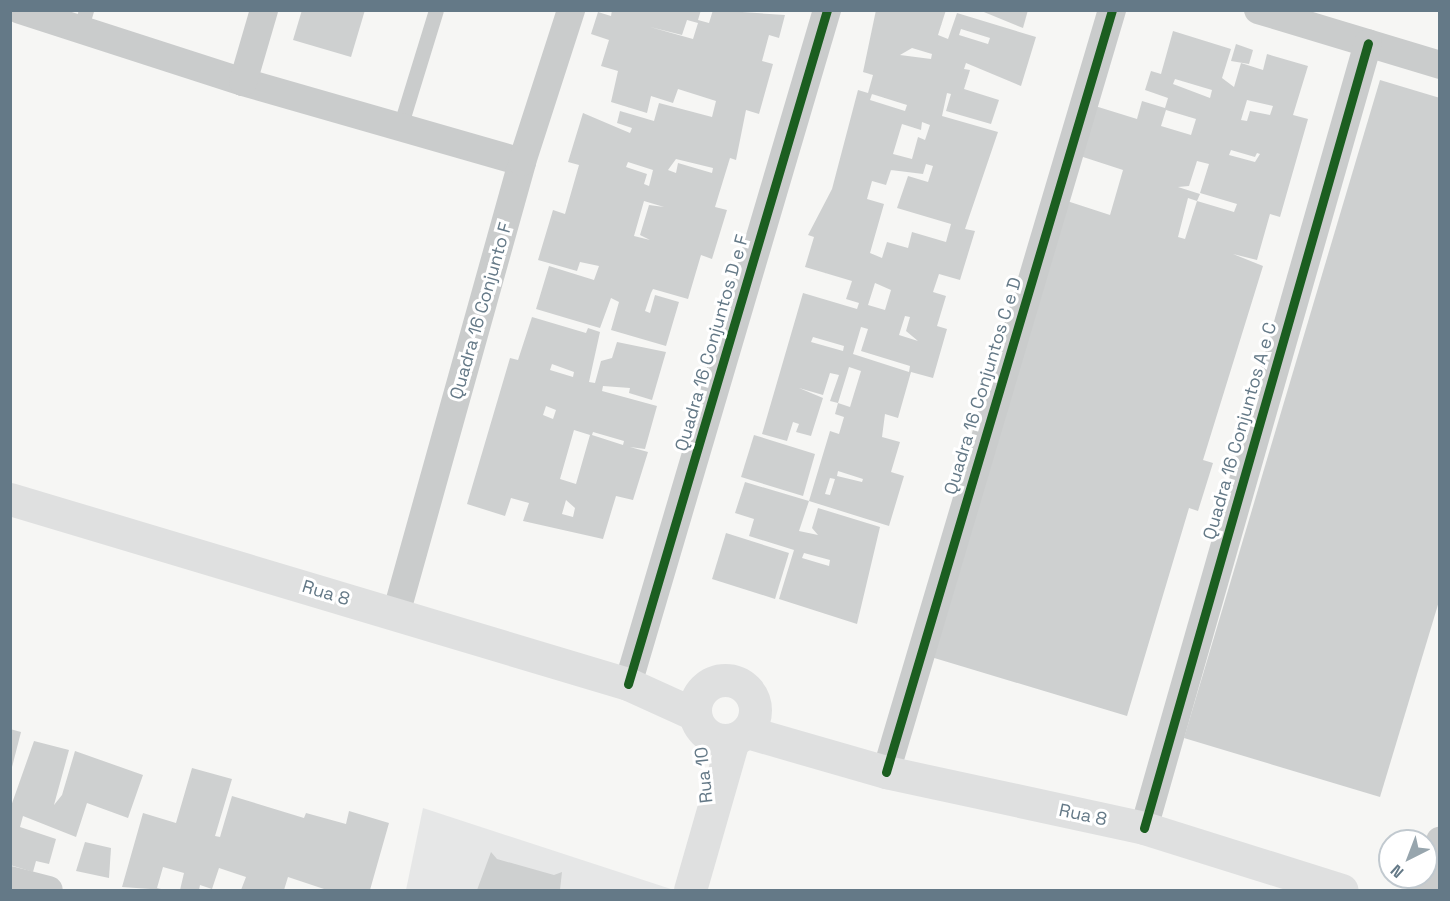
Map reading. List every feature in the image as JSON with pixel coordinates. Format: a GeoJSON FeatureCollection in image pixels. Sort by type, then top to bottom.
{"type":"FeatureCollection","features":[{"type":"Feature","properties":{"kind":"main road","name":"Rua 8"},"geometry":{"type":"LineString","coordinates":[[10,499],[634,686],[699,710],[713,737],[745,724],[821,753],[886,772],[1144,828],[1342,891]]}},
{"type":"Feature","properties":{"kind":"main road"},"geometry":{"type":"LineString","coordinates":[[699,710],[713,681],[738,682],[745,724]]}},
{"type":"Feature","properties":{"kind":"main road","name":"Rua 10"},"geometry":{"type":"LineString","coordinates":[[699,710],[709,824]]}},
{"type":"Feature","properties":{"kind":"main road","name":"Rua 10"},"geometry":{"type":"LineString","coordinates":[[690,891],[709,824],[745,724]]}},
{"type":"Feature","properties":{"kind":"street"},"geometry":{"type":"LineString","coordinates":[[21,10],[83,20],[243,82],[522,162]]}},
{"type":"Feature","properties":{"kind":"street"},"geometry":{"type":"LineString","coordinates":[[243,82],[264,10]]}},
{"type":"Feature","properties":{"kind":"street","name":"Quadra 16 Conjunto F"},"geometry":{"type":"LineString","coordinates":[[396,614],[522,162],[571,10]]}},
{"type":"Feature","properties":{"kind":"street","name":"Quadra 16 Conjuntos D e F"},"geometry":{"type":"LineString","coordinates":[[634,686],[827,10]]}},
{"type":"Feature","properties":{"kind":"street","name":"Quadra 16 Conjuntos C e D"},"geometry":{"type":"LineString","coordinates":[[886,772],[1112,10]]}},
{"type":"Feature","properties":{"kind":"street"},"geometry":{"type":"LineString","coordinates":[[1258,10],[1440,65]]}},
{"type":"Feature","properties":{"kind":"street","name":"Quadra 16 Conjuntos A e C"},"geometry":{"type":"LineString","coordinates":[[1144,828],[1368,43]]}},
{"type":"Feature","properties":{"kind":"street"},"geometry":{"type":"LineString","coordinates":[[1424,891],[1440,841]]}},
{"type":"Feature","properties":{"kind":"street"},"geometry":{"type":"LineString","coordinates":[[10,880],[49,891]]}},
{"type":"Feature","properties":{"kind":"lane"},"geometry":{"type":"LineString","coordinates":[[400,127],[436,10]]}},
{"type":"Feature","properties":{"kind":"shaded area"},"geometry":{"type":"Polygon","coordinates":[[[423,808],[674,890],[406,890],[423,808]]]}},
{"type":"Feature","properties":{"kind":"building"},"geometry":{"type":"Polygon","coordinates":[[[302,10],[365,10],[351,57],[293,40],[302,10]]]}},
{"type":"Feature","properties":{"kind":"building"},"geometry":{"type":"Polygon","coordinates":[[[612,10],[701,10],[698,20],[709,23],[713,10],[785,15],[779,38],[769,35],[762,61],[773,64],[759,114],[746,110],[736,160],[730,158],[715,207],[727,210],[712,259],[701,255],[688,299],[653,289],[651,293],[645,311],[650,313],[655,295],[679,302],[666,346],[611,330],[619,302],[611,298],[600,328],[536,309],[549,266],[594,280],[599,266],[580,262],[577,271],[538,260],[553,210],[565,214],[579,165],[568,162],[583,113],[630,133],[632,128],[617,123],[620,111],[654,121],[659,103],[712,117],[716,101],[678,89],[673,103],[651,96],[647,113],[611,102],[618,71],[601,66],[609,40],[591,34],[598,12],[611,16],[612,10]],[[687,20],[682,35],[650,27],[693,39],[698,23],[687,20]],[[676,159],[668,170],[676,173],[678,163],[712,173],[713,168],[676,159]],[[628,162],[626,167],[647,174],[644,184],[649,186],[653,170],[628,162]],[[644,201],[634,236],[650,240],[640,235],[649,205],[664,207],[644,201]]]}},
{"type":"Feature","properties":{"kind":"building"},"geometry":{"type":"Polygon","coordinates":[[[876,10],[946,10],[938,35],[948,39],[957,13],[1036,37],[1021,86],[966,63],[964,69],[970,70],[964,89],[999,100],[991,124],[946,111],[951,94],[947,93],[942,116],[998,132],[965,229],[975,231],[960,280],[939,274],[933,292],[946,296],[937,326],[947,329],[933,378],[911,372],[898,418],[885,414],[882,437],[900,442],[891,472],[904,476],[889,526],[809,501],[830,431],[839,434],[844,417],[835,414],[838,403],[830,401],[839,375],[830,373],[823,395],[799,388],[823,398],[811,436],[796,432],[799,424],[793,422],[787,441],[762,434],[803,293],[857,309],[859,303],[846,299],[852,281],[805,267],[814,237],[808,235],[832,189],[858,90],[868,93],[873,75],[863,72],[876,10]],[[961,29],[959,35],[988,44],[990,38],[961,29]],[[912,48],[900,55],[931,59],[932,54],[912,48]],[[872,94],[870,100],[905,111],[907,105],[872,94]],[[922,122],[921,130],[902,124],[893,154],[912,159],[918,137],[925,140],[930,125],[922,122]],[[926,164],[923,174],[891,170],[886,185],[872,181],[867,199],[884,204],[870,253],[882,258],[887,242],[908,248],[912,232],[946,242],[951,224],[897,208],[908,176],[928,182],[933,166],[926,164]],[[875,283],[868,305],[885,310],[891,290],[875,283]],[[905,316],[899,335],[918,341],[906,331],[910,317],[905,316]],[[861,327],[853,354],[909,372],[910,366],[861,351],[868,329],[861,327]],[[813,337],[811,342],[843,351],[844,346],[813,337]],[[849,367],[838,403],[850,407],[861,371],[849,367]],[[838,471],[837,476],[862,482],[863,479],[838,471]],[[830,478],[825,494],[830,495],[835,479],[830,478]]]}},
{"type":"Feature","properties":{"kind":"building"},"geometry":{"type":"Polygon","coordinates":[[[979,10],[1028,10],[1023,28],[979,10]]]}},
{"type":"Feature","properties":{"kind":"building"},"geometry":{"type":"Polygon","coordinates":[[[1173,31],[1231,49],[1222,78],[1234,87],[1241,63],[1263,70],[1267,54],[1308,66],[1293,115],[1308,119],[1280,217],[1270,214],[1257,260],[1233,254],[1263,266],[1203,460],[1213,463],[1198,511],[1189,508],[1127,716],[931,657],[1067,201],[1110,215],[1123,170],[1080,156],[1095,106],[1137,119],[1142,101],[1165,108],[1168,98],[1145,90],[1151,71],[1161,74],[1173,31]],[[1175,79],[1173,84],[1210,98],[1212,90],[1175,79]],[[1247,100],[1241,120],[1247,121],[1250,111],[1270,115],[1273,106],[1247,100]],[[1166,110],[1161,126],[1191,135],[1196,119],[1166,110]],[[1231,150],[1229,155],[1255,162],[1260,154],[1257,153],[1255,157],[1231,150]],[[1197,161],[1189,186],[1178,187],[1200,194],[1197,201],[1234,212],[1237,204],[1200,193],[1209,164],[1197,161]],[[1188,198],[1178,237],[1185,239],[1197,201],[1188,198]]]}},
{"type":"Feature","properties":{"kind":"building"},"geometry":{"type":"Polygon","coordinates":[[[1236,44],[1253,50],[1249,64],[1231,61],[1236,44]]]}},
{"type":"Feature","properties":{"kind":"building"},"geometry":{"type":"Polygon","coordinates":[[[1380,80],[1440,98],[1440,598],[1380,797],[1184,738],[1380,80]]]}},
{"type":"Feature","properties":{"kind":"building"},"geometry":{"type":"Polygon","coordinates":[[[532,317],[586,333],[588,328],[600,332],[589,382],[595,383],[601,361],[612,358],[617,342],[666,352],[652,400],[629,393],[630,388],[603,386],[602,391],[657,406],[645,449],[630,447],[648,452],[633,500],[616,496],[603,539],[523,521],[529,503],[511,498],[505,516],[467,504],[510,358],[518,360],[532,317]],[[552,364],[550,370],[573,377],[574,372],[552,364]],[[546,406],[543,415],[553,419],[556,410],[546,406]],[[574,430],[560,479],[576,484],[590,435],[574,430]],[[593,432],[592,435],[623,445],[624,441],[593,432]],[[566,500],[562,514],[573,517],[575,508],[566,500]]]}},
{"type":"Feature","properties":{"kind":"building"},"geometry":{"type":"Polygon","coordinates":[[[754,435],[815,454],[803,496],[741,477],[754,435]]]}},
{"type":"Feature","properties":{"kind":"building"},"geometry":{"type":"Polygon","coordinates":[[[745,482],[809,501],[799,531],[818,535],[812,528],[818,508],[880,527],[857,624],[779,599],[794,550],[749,536],[754,519],[735,513],[745,482]],[[804,553],[802,558],[829,566],[830,560],[804,553]]]}},
{"type":"Feature","properties":{"kind":"building"},"geometry":{"type":"Polygon","coordinates":[[[726,533],[789,553],[775,599],[712,579],[726,533]]]}},
{"type":"Feature","properties":{"kind":"building"},"geometry":{"type":"Polygon","coordinates":[[[10,729],[21,732],[11,771],[10,771],[10,729]]]}},
{"type":"Feature","properties":{"kind":"building"},"geometry":{"type":"Polygon","coordinates":[[[34,741],[69,750],[54,805],[62,795],[75,751],[143,775],[128,818],[87,803],[76,837],[23,816],[20,827],[56,839],[49,864],[36,861],[33,872],[10,865],[10,809],[34,741]]]}},
{"type":"Feature","properties":{"kind":"building"},"geometry":{"type":"Polygon","coordinates":[[[192,768],[232,779],[215,836],[220,837],[232,796],[304,818],[306,813],[346,824],[349,811],[389,823],[370,890],[327,890],[288,877],[284,890],[241,890],[246,877],[219,868],[212,889],[200,885],[199,890],[180,890],[184,873],[163,867],[157,888],[165,890],[122,887],[143,813],[176,823],[192,768]]]}},
{"type":"Feature","properties":{"kind":"building"},"geometry":{"type":"Polygon","coordinates":[[[85,842],[111,848],[109,878],[76,871],[85,842]]]}},
{"type":"Feature","properties":{"kind":"building"},"geometry":{"type":"Polygon","coordinates":[[[491,852],[497,859],[554,875],[562,872],[560,890],[477,890],[491,852]]]}},
{"type":"Feature","properties":{"kind":"cycle path"},"geometry":{"type":"LineString","coordinates":[[628,684],[827,10]]}},
{"type":"Feature","properties":{"kind":"cycle path"},"geometry":{"type":"LineString","coordinates":[[886,772],[1112,10]]}},
{"type":"Feature","properties":{"kind":"cycle path"},"geometry":{"type":"LineString","coordinates":[[1144,828],[1368,43]]}}]}
